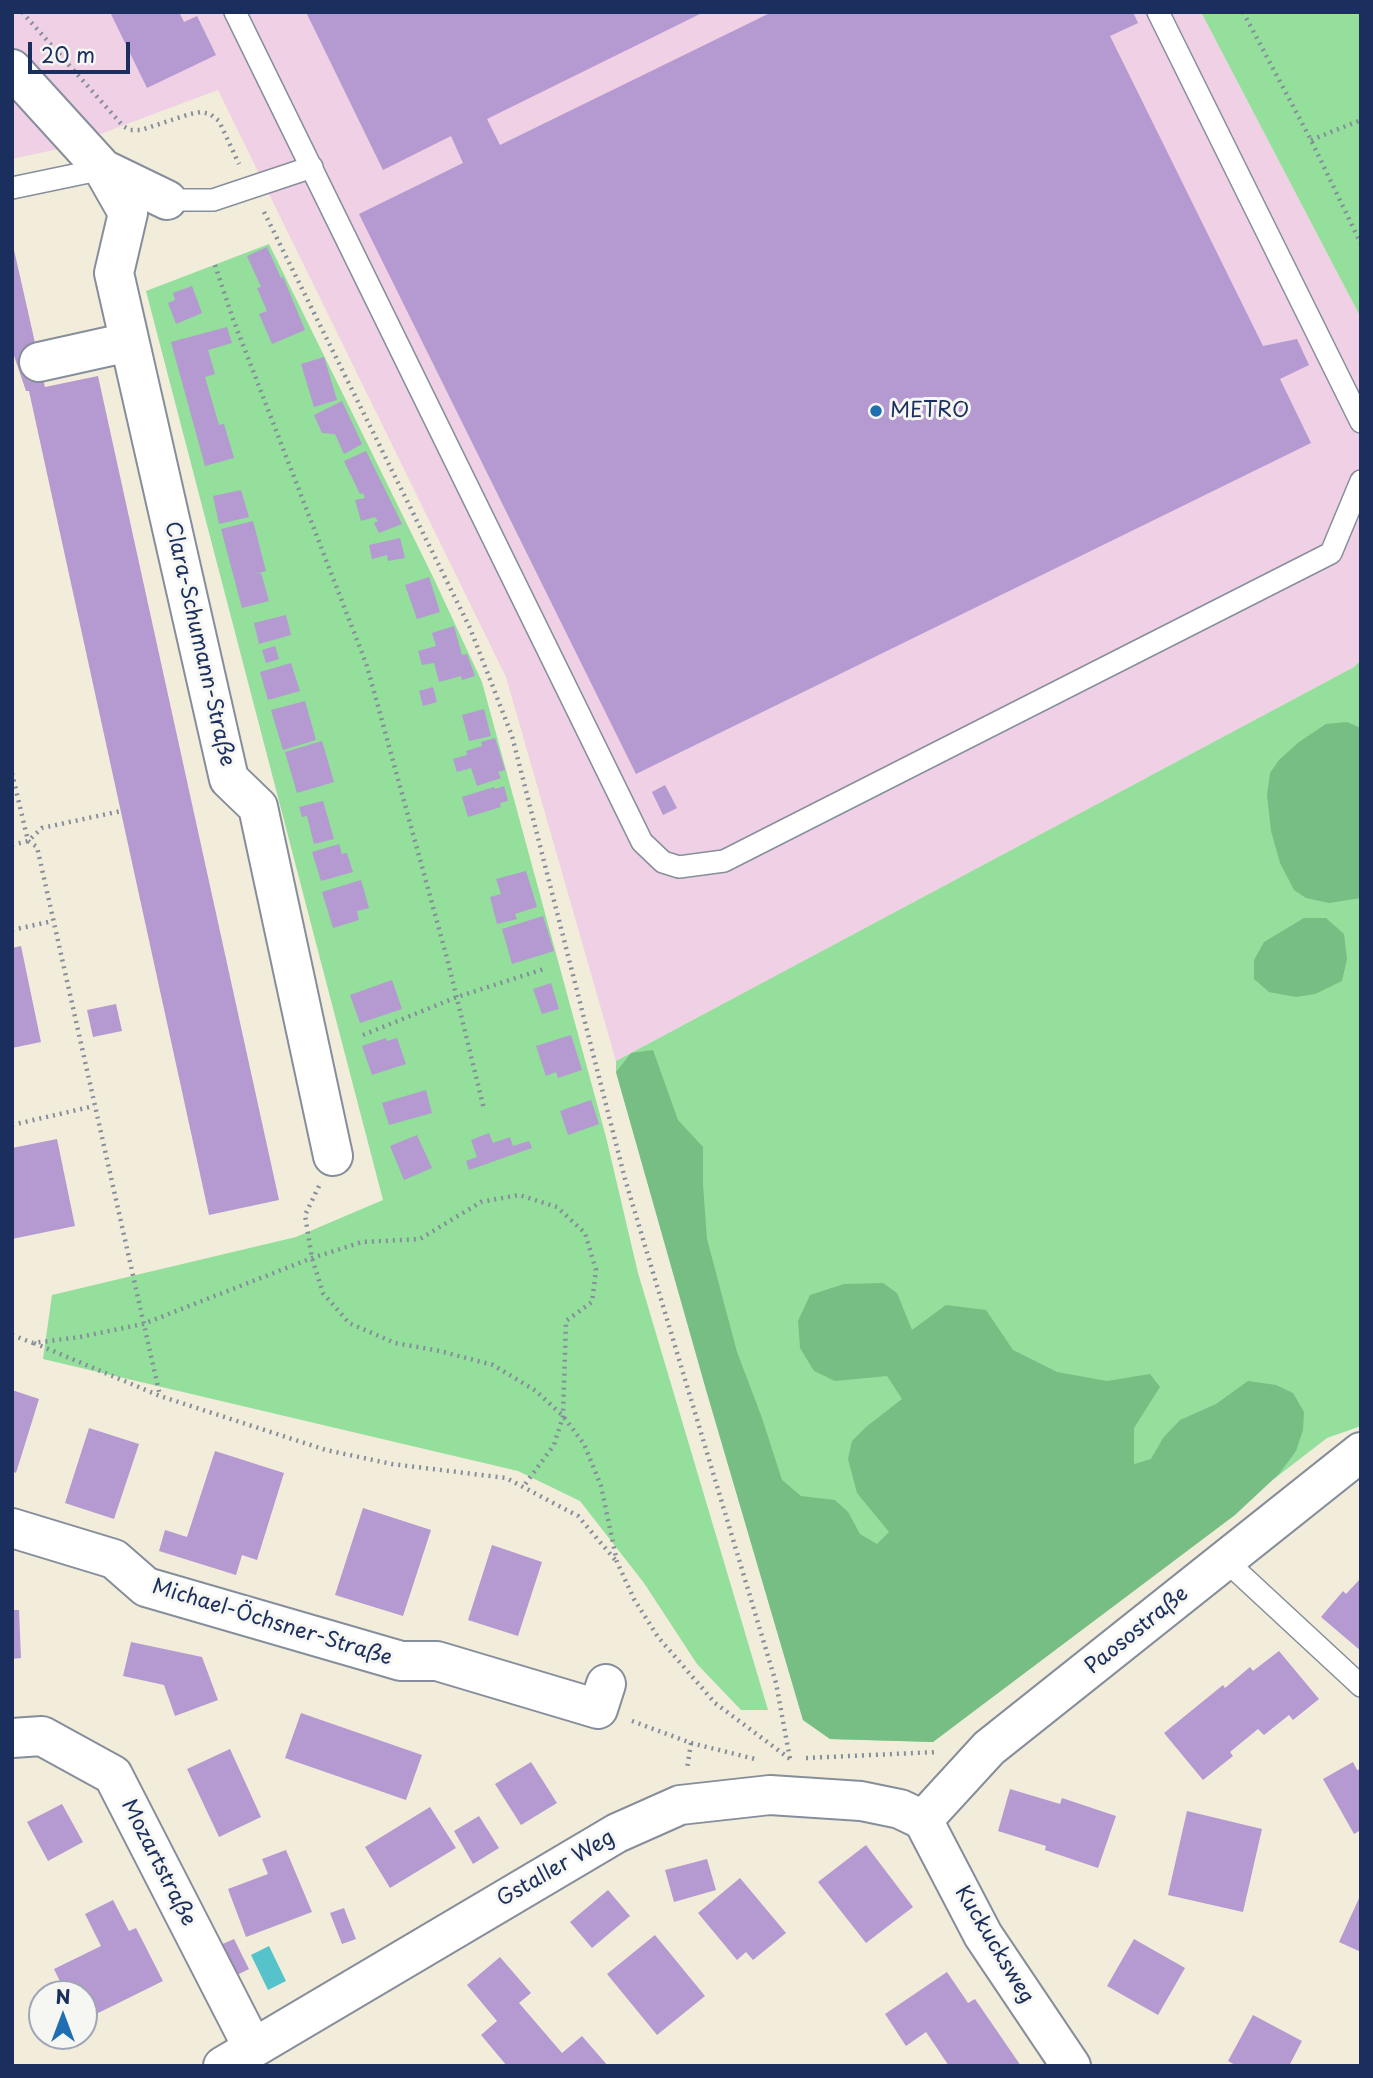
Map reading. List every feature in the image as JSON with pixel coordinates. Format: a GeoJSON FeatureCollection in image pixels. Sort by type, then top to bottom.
{"type":"FeatureCollection","features":[{"type":"Feature","properties":{"kind":"street"},"geometry":{"type":"LineString","coordinates":[[12,69],[103,169],[167,200]]}},
{"type":"Feature","properties":{"kind":"street","name":"Clara-Schumann-Straße"},"geometry":{"type":"LineString","coordinates":[[103,169],[128,213],[114,273],[229,779],[258,807],[333,1156]]}},
{"type":"Feature","properties":{"kind":"street"},"geometry":{"type":"LineString","coordinates":[[23,365],[129,342]]}},
{"type":"Feature","properties":{"kind":"street","name":"Paosostraße"},"geometry":{"type":"LineString","coordinates":[[923,1820],[989,1748],[1359,1456]]}},
{"type":"Feature","properties":{"kind":"street","name":"Michael-Öchsner-Straße"},"geometry":{"type":"LineString","coordinates":[[12,1528],[114,1559],[146,1587],[401,1661],[437,1661],[602,1697]]}},
{"type":"Feature","properties":{"kind":"street","name":"Mozartstraße"},"geometry":{"type":"LineString","coordinates":[[12,1738],[42,1737],[113,1775],[238,2057]]}},
{"type":"Feature","properties":{"kind":"street","name":"Gstaller Weg"},"geometry":{"type":"LineString","coordinates":[[238,2057],[617,1833],[680,1805],[770,1795],[861,1801],[900,1809],[923,1820]]}},
{"type":"Feature","properties":{"kind":"street","name":"Kuckucksweg"},"geometry":{"type":"LineString","coordinates":[[923,1820],[983,1936],[1071,2066]]}},
{"type":"Feature","properties":{"kind":"lane"},"geometry":{"type":"LineString","coordinates":[[235,12],[642,842],[663,862],[679,867],[724,861],[1331,553],[1361,481]]}},
{"type":"Feature","properties":{"kind":"lane"},"geometry":{"type":"LineString","coordinates":[[1158,12],[1361,422]]}},
{"type":"Feature","properties":{"kind":"lane"},"geometry":{"type":"LineString","coordinates":[[167,200],[213,200],[312,167]]}},
{"type":"Feature","properties":{"kind":"lane"},"geometry":{"type":"LineString","coordinates":[[12,188],[103,169]]}},
{"type":"Feature","properties":{"kind":"lane"},"geometry":{"type":"LineString","coordinates":[[1225,1560],[1361,1686]]}},
{"type":"Feature","properties":{"kind":"path"},"geometry":{"type":"LineString","coordinates":[[22,12],[99,100],[130,130],[141,130],[201,112],[210,114],[219,121],[470,628],[512,736],[625,1179],[776,1683],[790,1759]]}},
{"type":"Feature","properties":{"kind":"path"},"geometry":{"type":"LineString","coordinates":[[1243,12],[1311,140],[1361,244]]}},
{"type":"Feature","properties":{"kind":"path"},"geometry":{"type":"LineString","coordinates":[[1311,140],[1361,120]]}},
{"type":"Feature","properties":{"kind":"path"},"geometry":{"type":"LineString","coordinates":[[215,265],[233,319],[367,666],[400,781],[484,1109]]}},
{"type":"Feature","properties":{"kind":"path"},"geometry":{"type":"LineString","coordinates":[[12,773],[29,841],[37,847],[160,1396]]}},
{"type":"Feature","properties":{"kind":"path"},"geometry":{"type":"LineString","coordinates":[[12,845],[29,841],[43,828],[121,811]]}},
{"type":"Feature","properties":{"kind":"path"},"geometry":{"type":"LineString","coordinates":[[12,930],[53,922]]}},
{"type":"Feature","properties":{"kind":"path"},"geometry":{"type":"LineString","coordinates":[[363,1035],[457,997],[547,968]]}},
{"type":"Feature","properties":{"kind":"path"},"geometry":{"type":"LineString","coordinates":[[12,1125],[94,1106]]}},
{"type":"Feature","properties":{"kind":"path"},"geometry":{"type":"LineString","coordinates":[[333,1156],[305,1215],[312,1258],[323,1293],[349,1323],[395,1343],[493,1365],[536,1391],[563,1416],[584,1444],[601,1486],[617,1562],[634,1599],[652,1628],[715,1703],[790,1759]]}},
{"type":"Feature","properties":{"kind":"path"},"geometry":{"type":"LineString","coordinates":[[33,1343],[79,1338],[143,1324],[312,1258],[362,1242],[420,1238],[481,1202],[519,1195],[557,1208],[585,1233],[596,1270],[593,1302],[566,1321],[563,1416],[554,1446],[523,1487]]}},
{"type":"Feature","properties":{"kind":"path"},"geometry":{"type":"LineString","coordinates":[[12,1335],[160,1396],[326,1450],[392,1464],[506,1478],[578,1516],[617,1562]]}},
{"type":"Feature","properties":{"kind":"path"},"geometry":{"type":"LineString","coordinates":[[602,1697],[691,1743],[754,1759],[766,1759]]}},
{"type":"Feature","properties":{"kind":"path"},"geometry":{"type":"LineString","coordinates":[[680,1805],[691,1743]]}},
{"type":"Feature","properties":{"kind":"path"},"geometry":{"type":"LineString","coordinates":[[778,1759],[989,1748]]}},
{"type":"Feature","properties":{"kind":"shaded area"},"geometry":{"type":"Polygon","coordinates":[[[12,12],[1201,12],[1361,318],[1361,660],[1354,667],[616,1061],[506,677],[218,90],[63,148],[12,159],[12,12]]]}},
{"type":"Feature","properties":{"kind":"green space"},"geometry":{"type":"Polygon","coordinates":[[[1201,12],[1361,12],[1361,318],[1201,12]]]}},
{"type":"Feature","properties":{"kind":"green space"},"geometry":{"type":"Polygon","coordinates":[[[269,244],[482,682],[606,1137],[638,1273],[768,1710],[741,1710],[697,1664],[644,1583],[580,1501],[518,1471],[43,1359],[52,1295],[296,1237],[383,1200],[146,291],[269,244]]]}},
{"type":"Feature","properties":{"kind":"green space"},"geometry":{"type":"Polygon","coordinates":[[[1361,660],[1361,1426],[1327,1438],[933,1742],[830,1739],[803,1720],[707,1393],[616,1072],[616,1061],[1354,667],[1361,660]]]}},
{"type":"Feature","properties":{"kind":"green space"},"geometry":{"type":"Polygon","coordinates":[[[1347,722],[1361,728],[1361,898],[1329,903],[1306,898],[1294,890],[1280,863],[1271,831],[1267,795],[1270,773],[1279,760],[1299,742],[1326,724],[1347,722]]]}},
{"type":"Feature","properties":{"kind":"green space"},"geometry":{"type":"Polygon","coordinates":[[[1304,918],[1326,918],[1344,934],[1347,959],[1342,981],[1315,994],[1296,997],[1269,992],[1254,979],[1254,960],[1264,942],[1304,918]]]}},
{"type":"Feature","properties":{"kind":"green space"},"geometry":{"type":"Polygon","coordinates":[[[653,1050],[678,1120],[703,1147],[707,1239],[737,1352],[782,1480],[801,1496],[835,1500],[848,1512],[860,1534],[877,1544],[889,1532],[857,1493],[848,1459],[852,1441],[902,1399],[887,1376],[835,1381],[814,1371],[800,1348],[798,1321],[810,1295],[844,1284],[883,1283],[897,1293],[912,1330],[946,1305],[986,1310],[1013,1350],[1057,1372],[1107,1381],[1150,1374],[1160,1387],[1134,1428],[1134,1464],[1151,1459],[1163,1438],[1180,1420],[1216,1404],[1248,1381],[1276,1385],[1293,1393],[1304,1412],[1303,1430],[1296,1451],[1279,1474],[1235,1515],[933,1742],[830,1739],[803,1720],[616,1072],[631,1053],[653,1050]]]}},
{"type":"Feature","properties":{"kind":"water"},"geometry":{"type":"Polygon","coordinates":[[[269,1946],[286,1981],[268,1990],[251,1955],[269,1946]]]}},
{"type":"Feature","properties":{"kind":"building"},"geometry":{"type":"Polygon","coordinates":[[[110,12],[179,12],[184,22],[197,16],[216,55],[147,88],[110,12]]]}},
{"type":"Feature","properties":{"kind":"building","name":"METRO"},"geometry":{"type":"Polygon","coordinates":[[[306,12],[704,12],[487,119],[500,145],[772,12],[1133,12],[1138,23],[1110,36],[1263,346],[1297,339],[1309,365],[1280,379],[1311,443],[636,774],[359,214],[463,163],[451,136],[383,170],[306,12]]]}},
{"type":"Feature","properties":{"kind":"building"},"geometry":{"type":"Polygon","coordinates":[[[12,241],[45,387],[98,376],[279,1200],[209,1215],[29,391],[26,391],[12,350],[12,241]]]}},
{"type":"Feature","properties":{"kind":"building"},"geometry":{"type":"Polygon","coordinates":[[[267,247],[305,330],[272,344],[259,314],[267,311],[257,288],[261,287],[247,256],[267,247]]]}},
{"type":"Feature","properties":{"kind":"building"},"geometry":{"type":"Polygon","coordinates":[[[192,286],[202,313],[176,324],[168,303],[175,300],[173,293],[192,286]]]}},
{"type":"Feature","properties":{"kind":"building"},"geometry":{"type":"Polygon","coordinates":[[[227,327],[232,343],[208,350],[215,374],[205,377],[219,425],[224,424],[234,458],[205,466],[171,342],[227,327]]]}},
{"type":"Feature","properties":{"kind":"building"},"geometry":{"type":"Polygon","coordinates":[[[324,357],[337,400],[314,407],[301,364],[324,357]]]}},
{"type":"Feature","properties":{"kind":"building"},"geometry":{"type":"Polygon","coordinates":[[[342,401],[362,444],[344,454],[335,434],[322,433],[314,415],[342,401]]]}},
{"type":"Feature","properties":{"kind":"building"},"geometry":{"type":"Polygon","coordinates":[[[366,451],[402,524],[379,533],[374,523],[378,521],[375,517],[361,521],[355,500],[365,498],[363,493],[360,494],[344,461],[366,451]]]}},
{"type":"Feature","properties":{"kind":"building"},"geometry":{"type":"Polygon","coordinates":[[[241,490],[249,517],[219,524],[213,496],[241,490]]]}},
{"type":"Feature","properties":{"kind":"building"},"geometry":{"type":"Polygon","coordinates":[[[253,521],[266,571],[251,575],[261,573],[269,601],[242,608],[221,529],[253,521]]]}},
{"type":"Feature","properties":{"kind":"building"},"geometry":{"type":"Polygon","coordinates":[[[400,538],[405,558],[388,561],[387,555],[372,559],[369,545],[400,538]]]}},
{"type":"Feature","properties":{"kind":"building"},"geometry":{"type":"Polygon","coordinates":[[[429,577],[440,612],[417,619],[405,585],[429,577]]]}},
{"type":"Feature","properties":{"kind":"building"},"geometry":{"type":"Polygon","coordinates":[[[286,615],[291,635],[259,644],[254,623],[286,615]]]}},
{"type":"Feature","properties":{"kind":"building"},"geometry":{"type":"Polygon","coordinates":[[[454,626],[462,655],[467,654],[475,676],[462,680],[461,676],[439,682],[434,663],[422,665],[418,651],[436,646],[432,633],[454,626]]]}},
{"type":"Feature","properties":{"kind":"building"},"geometry":{"type":"Polygon","coordinates":[[[275,646],[279,659],[266,663],[262,650],[275,646]]]}},
{"type":"Feature","properties":{"kind":"building"},"geometry":{"type":"Polygon","coordinates":[[[291,663],[300,691],[268,700],[260,672],[291,663]]]}},
{"type":"Feature","properties":{"kind":"building"},"geometry":{"type":"Polygon","coordinates":[[[433,687],[437,702],[423,706],[419,691],[433,687]]]}},
{"type":"Feature","properties":{"kind":"building"},"geometry":{"type":"Polygon","coordinates":[[[305,701],[316,740],[283,750],[271,710],[305,701]]]}},
{"type":"Feature","properties":{"kind":"building"},"geometry":{"type":"Polygon","coordinates":[[[484,709],[491,736],[469,741],[462,715],[484,709]]]}},
{"type":"Feature","properties":{"kind":"building"},"geometry":{"type":"Polygon","coordinates":[[[495,738],[505,770],[498,772],[501,778],[477,786],[471,768],[457,772],[453,759],[482,746],[481,742],[495,738]]]}},
{"type":"Feature","properties":{"kind":"building"},"geometry":{"type":"Polygon","coordinates":[[[322,741],[334,782],[297,793],[285,752],[322,741]]]}},
{"type":"Feature","properties":{"kind":"building"},"geometry":{"type":"Polygon","coordinates":[[[665,785],[677,808],[663,815],[652,792],[665,785]]]}},
{"type":"Feature","properties":{"kind":"building"},"geometry":{"type":"Polygon","coordinates":[[[504,786],[508,801],[500,803],[501,807],[468,817],[462,797],[504,786]]]}},
{"type":"Feature","properties":{"kind":"building"},"geometry":{"type":"Polygon","coordinates":[[[323,801],[334,839],[314,844],[307,816],[302,817],[299,807],[323,801]]]}},
{"type":"Feature","properties":{"kind":"building"},"geometry":{"type":"Polygon","coordinates":[[[339,844],[342,854],[347,853],[353,872],[321,881],[312,852],[339,844]]]}},
{"type":"Feature","properties":{"kind":"building"},"geometry":{"type":"Polygon","coordinates":[[[526,871],[537,907],[515,914],[517,919],[497,924],[490,897],[501,894],[496,879],[526,871]]]}},
{"type":"Feature","properties":{"kind":"building"},"geometry":{"type":"Polygon","coordinates":[[[361,880],[369,908],[357,911],[359,920],[333,928],[322,892],[361,880]]]}},
{"type":"Feature","properties":{"kind":"building"},"geometry":{"type":"Polygon","coordinates":[[[543,916],[554,951],[512,964],[502,929],[543,916]]]}},
{"type":"Feature","properties":{"kind":"building"},"geometry":{"type":"Polygon","coordinates":[[[21,946],[41,1042],[12,1048],[12,948],[21,946]]]}},
{"type":"Feature","properties":{"kind":"building"},"geometry":{"type":"Polygon","coordinates":[[[392,980],[402,1009],[360,1023],[350,995],[392,980]]]}},
{"type":"Feature","properties":{"kind":"building"},"geometry":{"type":"Polygon","coordinates":[[[551,983],[559,1009],[542,1014],[533,989],[551,983]]]}},
{"type":"Feature","properties":{"kind":"building"},"geometry":{"type":"Polygon","coordinates":[[[116,1004],[122,1031],[93,1037],[87,1010],[116,1004]]]}},
{"type":"Feature","properties":{"kind":"building"},"geometry":{"type":"Polygon","coordinates":[[[571,1035],[582,1070],[558,1078],[556,1072],[546,1076],[536,1046],[571,1035]]]}},
{"type":"Feature","properties":{"kind":"building"},"geometry":{"type":"Polygon","coordinates":[[[386,1038],[387,1041],[397,1038],[406,1064],[372,1075],[362,1046],[386,1038]]]}},
{"type":"Feature","properties":{"kind":"building"},"geometry":{"type":"Polygon","coordinates":[[[426,1090],[432,1113],[389,1125],[382,1103],[426,1090]]]}},
{"type":"Feature","properties":{"kind":"building"},"geometry":{"type":"Polygon","coordinates":[[[591,1100],[599,1124],[568,1135],[560,1111],[591,1100]]]}},
{"type":"Feature","properties":{"kind":"building"},"geometry":{"type":"Polygon","coordinates":[[[489,1133],[493,1143],[510,1137],[513,1146],[529,1141],[532,1148],[469,1170],[466,1161],[477,1157],[471,1140],[489,1133]]]}},
{"type":"Feature","properties":{"kind":"building"},"geometry":{"type":"Polygon","coordinates":[[[417,1135],[432,1168],[404,1180],[390,1146],[417,1135]]]}},
{"type":"Feature","properties":{"kind":"building"},"geometry":{"type":"Polygon","coordinates":[[[57,1139],[75,1226],[12,1239],[12,1148],[57,1139]]]}},
{"type":"Feature","properties":{"kind":"building"},"geometry":{"type":"Polygon","coordinates":[[[12,1390],[39,1399],[16,1473],[12,1471],[12,1390]]]}},
{"type":"Feature","properties":{"kind":"building"},"geometry":{"type":"Polygon","coordinates":[[[89,1428],[139,1444],[114,1519],[65,1503],[89,1428]]]}},
{"type":"Feature","properties":{"kind":"building"},"geometry":{"type":"Polygon","coordinates":[[[215,1451],[284,1473],[257,1560],[242,1555],[236,1575],[159,1551],[165,1530],[187,1537],[215,1451]]]}},
{"type":"Feature","properties":{"kind":"building"},"geometry":{"type":"Polygon","coordinates":[[[363,1508],[431,1530],[403,1616],[335,1595],[363,1508]]]}},
{"type":"Feature","properties":{"kind":"building"},"geometry":{"type":"Polygon","coordinates":[[[492,1545],[542,1562],[518,1636],[468,1620],[492,1545]]]}},
{"type":"Feature","properties":{"kind":"building"},"geometry":{"type":"Polygon","coordinates":[[[1361,1578],[1361,1651],[1321,1617],[1343,1591],[1346,1594],[1361,1578]]]}},
{"type":"Feature","properties":{"kind":"building"},"geometry":{"type":"Polygon","coordinates":[[[12,1610],[19,1610],[21,1658],[12,1659],[12,1610]]]}},
{"type":"Feature","properties":{"kind":"building"},"geometry":{"type":"Polygon","coordinates":[[[131,1642],[202,1657],[218,1700],[175,1716],[164,1685],[123,1676],[131,1642]]]}},
{"type":"Feature","properties":{"kind":"building"},"geometry":{"type":"Polygon","coordinates":[[[1279,1651],[1319,1699],[1293,1720],[1289,1715],[1264,1735],[1258,1729],[1230,1752],[1233,1756],[1203,1780],[1164,1733],[1223,1685],[1225,1688],[1250,1667],[1253,1671],[1279,1651]]]}},
{"type":"Feature","properties":{"kind":"building"},"geometry":{"type":"Polygon","coordinates":[[[301,1713],[422,1755],[406,1800],[285,1758],[301,1713]]]}},
{"type":"Feature","properties":{"kind":"building"},"geometry":{"type":"Polygon","coordinates":[[[230,1749],[261,1817],[219,1837],[187,1769],[230,1749]]]}},
{"type":"Feature","properties":{"kind":"building"},"geometry":{"type":"Polygon","coordinates":[[[531,1762],[557,1803],[521,1825],[495,1784],[531,1762]]]}},
{"type":"Feature","properties":{"kind":"building"},"geometry":{"type":"Polygon","coordinates":[[[1353,1762],[1357,1770],[1361,1769],[1361,1830],[1354,1834],[1323,1779],[1353,1762]]]}},
{"type":"Feature","properties":{"kind":"building"},"geometry":{"type":"Polygon","coordinates":[[[1010,1789],[1060,1804],[1062,1798],[1116,1816],[1098,1868],[1045,1850],[1046,1846],[998,1831],[1010,1789]]]}},
{"type":"Feature","properties":{"kind":"building"},"geometry":{"type":"Polygon","coordinates":[[[62,1804],[83,1842],[48,1861],[27,1822],[62,1804]]]}},
{"type":"Feature","properties":{"kind":"building"},"geometry":{"type":"Polygon","coordinates":[[[430,1807],[456,1848],[390,1888],[365,1847],[430,1807]]]}},
{"type":"Feature","properties":{"kind":"building"},"geometry":{"type":"Polygon","coordinates":[[[1187,1811],[1262,1829],[1243,1912],[1168,1895],[1187,1811]]]}},
{"type":"Feature","properties":{"kind":"building"},"geometry":{"type":"Polygon","coordinates":[[[479,1816],[499,1848],[473,1864],[454,1831],[479,1816]]]}},
{"type":"Feature","properties":{"kind":"building"},"geometry":{"type":"Polygon","coordinates":[[[866,1845],[913,1907],[866,1943],[818,1882],[866,1845]]]}},
{"type":"Feature","properties":{"kind":"building"},"geometry":{"type":"Polygon","coordinates":[[[286,1850],[312,1912],[246,1937],[228,1889],[268,1874],[262,1859],[286,1850]]]}},
{"type":"Feature","properties":{"kind":"building"},"geometry":{"type":"Polygon","coordinates":[[[707,1859],[716,1890],[674,1902],[665,1870],[707,1859]]]}},
{"type":"Feature","properties":{"kind":"building"},"geometry":{"type":"Polygon","coordinates":[[[740,1878],[786,1933],[753,1960],[746,1952],[737,1960],[698,1913],[740,1878]]]}},
{"type":"Feature","properties":{"kind":"building"},"geometry":{"type":"Polygon","coordinates":[[[608,1890],[630,1916],[592,1948],[570,1922],[608,1890]]]}},
{"type":"Feature","properties":{"kind":"building"},"geometry":{"type":"Polygon","coordinates":[[[1361,1894],[1361,1952],[1339,1942],[1361,1894]]]}},
{"type":"Feature","properties":{"kind":"building"},"geometry":{"type":"Polygon","coordinates":[[[113,1900],[129,1931],[136,1928],[163,1981],[98,2013],[98,1980],[59,1980],[54,1969],[101,1946],[85,1914],[113,1900]]]}},
{"type":"Feature","properties":{"kind":"building"},"geometry":{"type":"Polygon","coordinates":[[[344,1908],[356,1939],[342,1944],[330,1913],[344,1908]]]}},
{"type":"Feature","properties":{"kind":"building"},"geometry":{"type":"Polygon","coordinates":[[[655,1935],[705,1996],[657,2035],[607,1974],[655,1935]]]}},
{"type":"Feature","properties":{"kind":"building"},"geometry":{"type":"Polygon","coordinates":[[[234,1939],[249,1969],[233,1977],[218,1946],[234,1939]]]}},
{"type":"Feature","properties":{"kind":"building"},"geometry":{"type":"Polygon","coordinates":[[[1134,1939],[1185,1968],[1158,2015],[1107,1986],[1134,1939]]]}},
{"type":"Feature","properties":{"kind":"building"},"geometry":{"type":"Polygon","coordinates":[[[500,1957],[531,1993],[519,2003],[562,2053],[582,2036],[608,2066],[507,2066],[481,2035],[497,2021],[467,1985],[500,1957]]]}},
{"type":"Feature","properties":{"kind":"building"},"geometry":{"type":"Polygon","coordinates":[[[947,1972],[968,2003],[975,1999],[1021,2066],[949,2066],[926,2032],[906,2046],[885,2014],[947,1972]]]}},
{"type":"Feature","properties":{"kind":"building"},"geometry":{"type":"Polygon","coordinates":[[[1253,2015],[1302,2041],[1289,2066],[1237,2066],[1228,2061],[1253,2015]]]}},
{"type":"Feature","properties":{"kind":"place","name":"METRO"},"geometry":{"type":"Point","coordinates":[876,411]}}]}
